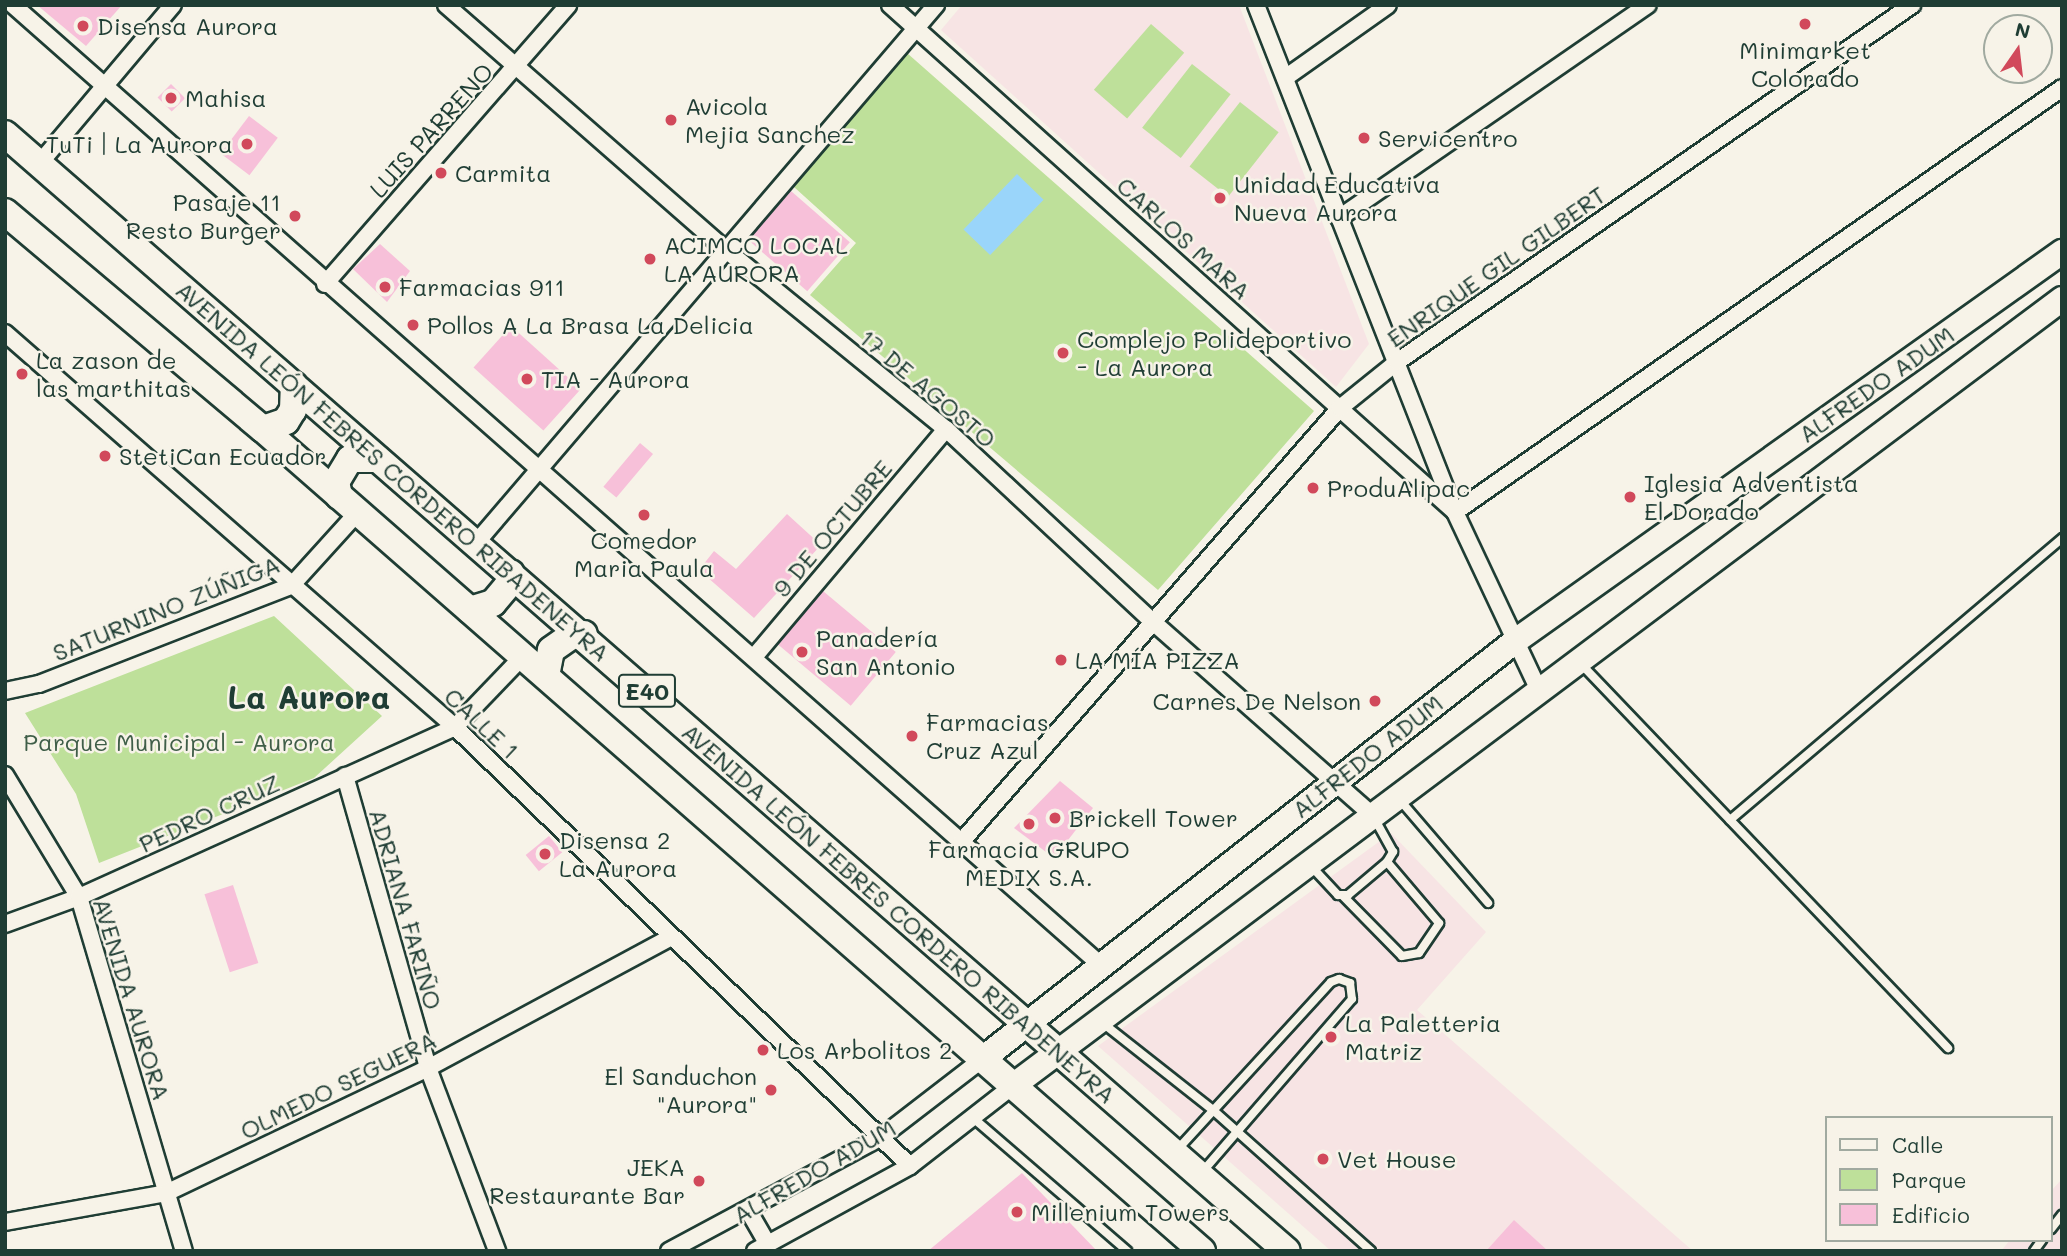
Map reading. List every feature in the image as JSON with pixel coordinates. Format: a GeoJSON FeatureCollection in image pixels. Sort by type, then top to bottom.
{"type":"FeatureCollection","features":[{"type":"Feature","properties":{"kind":"highway","name":"AVENIDA LEÓN FEBRES CORDERO RIBADENEYRA"},"geometry":{"type":"LineString","coordinates":[[5,134],[377,459],[584,634],[1173,1155],[1287,1251]]}},
{"type":"Feature","properties":{"kind":"highway","name":"E40"},"geometry":{"type":"LineString","coordinates":[[7,220],[262,429],[349,504],[985,1057],[1202,1251]]}},
{"type":"Feature","properties":{"kind":"highway"},"geometry":{"type":"LineString","coordinates":[[262,429],[286,421],[293,410],[293,385]]}},
{"type":"Feature","properties":{"kind":"highway"},"geometry":{"type":"LineString","coordinates":[[349,504],[336,482],[350,459],[377,459]]}},
{"type":"Feature","properties":{"kind":"highway"},"geometry":{"type":"LineString","coordinates":[[470,610],[493,603],[508,585],[511,573]]}},
{"type":"Feature","properties":{"kind":"highway"},"geometry":{"type":"LineString","coordinates":[[547,676],[551,650],[571,636],[584,634]]}},
{"type":"Feature","properties":{"kind":"main road","name":"ALFREDO ADUM"},"geometry":{"type":"LineString","coordinates":[[985,1057],[1333,781],[1514,642],[2062,251]]}},
{"type":"Feature","properties":{"kind":"main road","name":"ALFREDO ADUM"},"geometry":{"type":"LineString","coordinates":[[1014,1085],[1097,1019],[1539,693],[2062,299]]}},
{"type":"Feature","properties":{"kind":"street"},"geometry":{"type":"LineString","coordinates":[[13,5],[325,284],[754,657],[1102,965]]}},
{"type":"Feature","properties":{"kind":"street"},"geometry":{"type":"LineString","coordinates":[[39,164],[173,5]]}},
{"type":"Feature","properties":{"kind":"street","name":"17 DE AGOSTO"},"geometry":{"type":"LineString","coordinates":[[446,5],[725,248],[946,429],[1152,621],[1372,815]]}},
{"type":"Feature","properties":{"kind":"street","name":"LUIS PARRENO"},"geometry":{"type":"LineString","coordinates":[[325,284],[517,67],[568,5]]}},
{"type":"Feature","properties":{"kind":"street","name":"CARLOS MARA"},"geometry":{"type":"LineString","coordinates":[[890,5],[1455,512],[1539,693]]}},
{"type":"Feature","properties":{"kind":"street"},"geometry":{"type":"LineString","coordinates":[[475,543],[725,248],[936,5]]}},
{"type":"Feature","properties":{"kind":"street"},"geometry":{"type":"LineString","coordinates":[[1256,5],[1455,512],[2062,88]]}},
{"type":"Feature","properties":{"kind":"street"},"geometry":{"type":"LineString","coordinates":[[1285,78],[1388,5]]}},
{"type":"Feature","properties":{"kind":"street"},"geometry":{"type":"LineString","coordinates":[[1339,218],[1648,5]]}},
{"type":"Feature","properties":{"kind":"street","name":"ENRIQUE GIL GILBERT"},"geometry":{"type":"LineString","coordinates":[[962,841],[1339,408],[1397,362],[1912,5]]}},
{"type":"Feature","properties":{"kind":"street","name":"CALLE 1"},"geometry":{"type":"LineString","coordinates":[[5,333],[455,727],[910,1166]]}},
{"type":"Feature","properties":{"kind":"street","name":"9 DE OCTUBRE"},"geometry":{"type":"LineString","coordinates":[[754,657],[946,429]]}},
{"type":"Feature","properties":{"kind":"street","name":"SATURNINO ZÚÑIGA"},"geometry":{"type":"LineString","coordinates":[[5,691],[39,684],[291,586],[349,504]]}},
{"type":"Feature","properties":{"kind":"street","name":"PEDRO CRUZ"},"geometry":{"type":"LineString","coordinates":[[5,924],[79,897],[455,727],[523,656]]}},
{"type":"Feature","properties":{"kind":"street","name":"AVENIDA AURORA"},"geometry":{"type":"LineString","coordinates":[[5,775],[79,897],[184,1251]]}},
{"type":"Feature","properties":{"kind":"street","name":"ADRIANA FARIÑO"},"geometry":{"type":"LineString","coordinates":[[345,776],[428,1068],[497,1251]]}},
{"type":"Feature","properties":{"kind":"street","name":"OLMEDO SEGUERA"},"geometry":{"type":"LineString","coordinates":[[5,1223],[166,1193],[428,1068],[671,937]]}},
{"type":"Feature","properties":{"kind":"street","name":"ALFREDO ADUM"},"geometry":{"type":"LineString","coordinates":[[669,1251],[880,1138],[985,1057]]}},
{"type":"Feature","properties":{"kind":"street","name":"ALFREDO ADUM"},"geometry":{"type":"LineString","coordinates":[[762,1247],[910,1166],[1014,1085]]}},
{"type":"Feature","properties":{"kind":"street"},"geometry":{"type":"LineString","coordinates":[[748,1210],[762,1247]]}},
{"type":"Feature","properties":{"kind":"lane"},"geometry":{"type":"LineString","coordinates":[[1730,820],[2062,538]]}},
{"type":"Feature","properties":{"kind":"lane"},"geometry":{"type":"LineString","coordinates":[[1580,662],[1948,1048]]}},
{"type":"Feature","properties":{"kind":"lane"},"geometry":{"type":"LineString","coordinates":[[1397,796],[1488,903]]}},
{"type":"Feature","properties":{"kind":"lane"},"geometry":{"type":"LineString","coordinates":[[1343,896],[1387,862],[1392,847],[1372,815]]}},
{"type":"Feature","properties":{"kind":"lane"},"geometry":{"type":"LineString","coordinates":[[1308,862],[1402,956],[1419,953],[1439,923],[1387,862]]}},
{"type":"Feature","properties":{"kind":"lane"},"geometry":{"type":"LineString","coordinates":[[1173,1155],[1331,982],[1339,979],[1350,983],[1352,999],[1199,1176]]}},
{"type":"Feature","properties":{"kind":"lane"},"geometry":{"type":"LineString","coordinates":[[1097,1019],[1214,1111],[1371,1251]]}},
{"type":"Feature","properties":{"kind":"lane"},"geometry":{"type":"LineString","coordinates":[[972,1117],[1127,1251]]}},
{"type":"Feature","properties":{"kind":"shaded area","name":"Unidad Educativa Nueva Aurora"},"geometry":{"type":"Polygon","coordinates":[[[962,5],[1239,5],[1369,344],[1336,387],[941,30],[962,5]]]}},
{"type":"Feature","properties":{"kind":"shaded area"},"geometry":{"type":"Polygon","coordinates":[[[1391,833],[1486,932],[1417,1010],[1693,1251],[1331,1251],[1098,1046],[1391,833]]]}},
{"type":"Feature","properties":{"kind":"shaded area"},"geometry":{"type":"Polygon","coordinates":[[[2062,1179],[2062,1251],[2001,1251],[2008,1242],[2053,1242],[2053,1189],[2062,1179]]]}},
{"type":"Feature","properties":{"kind":"green space"},"geometry":{"type":"Polygon","coordinates":[[[1151,24],[1184,53],[1127,119],[1094,90],[1151,24]]]}},
{"type":"Feature","properties":{"kind":"green space","name":"Complejo Polideportivo - La Aurora"},"geometry":{"type":"Polygon","coordinates":[[[907,53],[1314,411],[1158,590],[810,295],[856,243],[794,187],[907,53]]]}},
{"type":"Feature","properties":{"kind":"green space"},"geometry":{"type":"Polygon","coordinates":[[[1192,64],[1231,94],[1181,158],[1142,128],[1192,64]]]}},
{"type":"Feature","properties":{"kind":"green space"},"geometry":{"type":"Polygon","coordinates":[[[1240,102],[1279,132],[1228,197],[1190,167],[1240,102]]]}},
{"type":"Feature","properties":{"kind":"green space","name":"Parque Municipal - Aurora"},"geometry":{"type":"Polygon","coordinates":[[[274,616],[382,716],[314,778],[99,863],[76,794],[25,713],[274,616]]]}},
{"type":"Feature","properties":{"kind":"water"},"geometry":{"type":"Polygon","coordinates":[[[1017,174],[1044,200],[990,255],[964,229],[1017,174]]]}},
{"type":"Feature","properties":{"kind":"building","name":"Disensa Aurora"},"geometry":{"type":"Polygon","coordinates":[[[37,5],[122,5],[86,46],[37,5]]]}},
{"type":"Feature","properties":{"kind":"building","name":"Mahisa"},"geometry":{"type":"Polygon","coordinates":[[[171,84],[185,98],[172,112],[158,97],[171,84]]]}},
{"type":"Feature","properties":{"kind":"building","name":"TuTi | La Aurora"},"geometry":{"type":"Polygon","coordinates":[[[249,116],[278,138],[249,175],[221,154],[249,116]]]}},
{"type":"Feature","properties":{"kind":"building"},"geometry":{"type":"Polygon","coordinates":[[[791,191],[850,242],[807,291],[748,240],[791,191]]]}},
{"type":"Feature","properties":{"kind":"building","name":"Farmacias 911"},"geometry":{"type":"Polygon","coordinates":[[[380,244],[410,271],[387,302],[353,269],[380,244]]]}},
{"type":"Feature","properties":{"kind":"building","name":"TIA - Aurora"},"geometry":{"type":"Polygon","coordinates":[[[511,326],[581,389],[543,431],[474,368],[511,326]]]}},
{"type":"Feature","properties":{"kind":"building"},"geometry":{"type":"Polygon","coordinates":[[[640,443],[653,454],[616,498],[603,487],[640,443]]]}},
{"type":"Feature","properties":{"kind":"building"},"geometry":{"type":"Polygon","coordinates":[[[787,514],[821,545],[754,618],[699,570],[714,551],[736,569],[787,514]]]}},
{"type":"Feature","properties":{"kind":"building"},"geometry":{"type":"Polygon","coordinates":[[[823,591],[896,652],[851,706],[778,645],[823,591]]]}},
{"type":"Feature","properties":{"kind":"building","name":"Brickell Tower"},"geometry":{"type":"Polygon","coordinates":[[[1060,781],[1093,808],[1054,858],[1014,828],[1060,781]]]}},
{"type":"Feature","properties":{"kind":"building","name":"Disensa 2 La Aurora"},"geometry":{"type":"Polygon","coordinates":[[[549,836],[562,852],[539,871],[526,855],[549,836]]]}},
{"type":"Feature","properties":{"kind":"building"},"geometry":{"type":"Polygon","coordinates":[[[233,885],[258,963],[230,972],[204,894],[233,885]]]}},
{"type":"Feature","properties":{"kind":"building","name":"Millenium Towers"},"geometry":{"type":"Polygon","coordinates":[[[1022,1173],[1097,1251],[928,1251],[1022,1173]]]}},
{"type":"Feature","properties":{"kind":"building"},"geometry":{"type":"Polygon","coordinates":[[[1514,1220],[1548,1251],[1486,1251],[1514,1220]]]}},
{"type":"Feature","properties":{"kind":"place","name":"Minimarket Colorado"},"geometry":{"type":"Point","coordinates":[1805,24]}},
{"type":"Feature","properties":{"kind":"place","name":"Disensa Aurora"},"geometry":{"type":"Point","coordinates":[83,26]}},
{"type":"Feature","properties":{"kind":"place","name":"Mahisa"},"geometry":{"type":"Point","coordinates":[171,98]}},
{"type":"Feature","properties":{"kind":"place","name":"Avicola Mejia Sanchez"},"geometry":{"type":"Point","coordinates":[671,120]}},
{"type":"Feature","properties":{"kind":"place","name":"Servicentro"},"geometry":{"type":"Point","coordinates":[1364,138]}},
{"type":"Feature","properties":{"kind":"place","name":"TuTi | La Aurora"},"geometry":{"type":"Point","coordinates":[247,144]}},
{"type":"Feature","properties":{"kind":"place","name":"Carmita"},"geometry":{"type":"Point","coordinates":[441,173]}},
{"type":"Feature","properties":{"kind":"place","name":"Unidad Educativa Nueva Aurora"},"geometry":{"type":"Point","coordinates":[1220,198]}},
{"type":"Feature","properties":{"kind":"place","name":"Pasaje 11 Resto Burger"},"geometry":{"type":"Point","coordinates":[295,216]}},
{"type":"Feature","properties":{"kind":"place","name":"ACIMCO LOCAL LA AURORA"},"geometry":{"type":"Point","coordinates":[650,259]}},
{"type":"Feature","properties":{"kind":"place","name":"Farmacias 911"},"geometry":{"type":"Point","coordinates":[385,287]}},
{"type":"Feature","properties":{"kind":"place","name":"Pollos A La Brasa La Delicia"},"geometry":{"type":"Point","coordinates":[413,325]}},
{"type":"Feature","properties":{"kind":"place","name":"Complejo Polideportivo - La Aurora"},"geometry":{"type":"Point","coordinates":[1063,353]}},
{"type":"Feature","properties":{"kind":"place","name":"La zason de las marthitas"},"geometry":{"type":"Point","coordinates":[22,374]}},
{"type":"Feature","properties":{"kind":"place","name":"TIA - Aurora"},"geometry":{"type":"Point","coordinates":[527,379]}},
{"type":"Feature","properties":{"kind":"place","name":"StetiCan Ecuador"},"geometry":{"type":"Point","coordinates":[105,456]}},
{"type":"Feature","properties":{"kind":"place","name":"ProduAlipac"},"geometry":{"type":"Point","coordinates":[1313,488]}},
{"type":"Feature","properties":{"kind":"place","name":"Iglesia Adventista El Dorado"},"geometry":{"type":"Point","coordinates":[1630,497]}},
{"type":"Feature","properties":{"kind":"place","name":"Comedor Maria Paula"},"geometry":{"type":"Point","coordinates":[644,515]}},
{"type":"Feature","properties":{"kind":"place","name":"Panadería San Antonio"},"geometry":{"type":"Point","coordinates":[802,652]}},
{"type":"Feature","properties":{"kind":"place","name":"LA MÍA PIZZA"},"geometry":{"type":"Point","coordinates":[1061,660]}},
{"type":"Feature","properties":{"kind":"place","name":"Carnes De Nelson"},"geometry":{"type":"Point","coordinates":[1375,701]}},
{"type":"Feature","properties":{"kind":"place","name":"Farmacias Cruz Azul"},"geometry":{"type":"Point","coordinates":[912,736]}},
{"type":"Feature","properties":{"kind":"place","name":"Brickell Tower"},"geometry":{"type":"Point","coordinates":[1055,818]}},
{"type":"Feature","properties":{"kind":"place","name":"Farmacia GRUPO MEDIX S.A."},"geometry":{"type":"Point","coordinates":[1029,824]}},
{"type":"Feature","properties":{"kind":"place","name":"Disensa 2 La Aurora"},"geometry":{"type":"Point","coordinates":[545,854]}},
{"type":"Feature","properties":{"kind":"place","name":"La Paletteria Matriz"},"geometry":{"type":"Point","coordinates":[1331,1037]}},
{"type":"Feature","properties":{"kind":"place","name":"Los Arbolitos 2"},"geometry":{"type":"Point","coordinates":[763,1050]}},
{"type":"Feature","properties":{"kind":"place","name":"El Sanduchon \"Aurora\""},"geometry":{"type":"Point","coordinates":[771,1090]}},
{"type":"Feature","properties":{"kind":"place","name":"Vet House"},"geometry":{"type":"Point","coordinates":[1323,1159]}},
{"type":"Feature","properties":{"kind":"place","name":"JEKA Restaurante Bar"},"geometry":{"type":"Point","coordinates":[699,1181]}},
{"type":"Feature","properties":{"kind":"place","name":"Millenium Towers"},"geometry":{"type":"Point","coordinates":[1017,1212]}},
{"type":"Feature","properties":{"kind":"district","name":"La Aurora"},"geometry":{"type":"Point","coordinates":[309,696]}}]}
